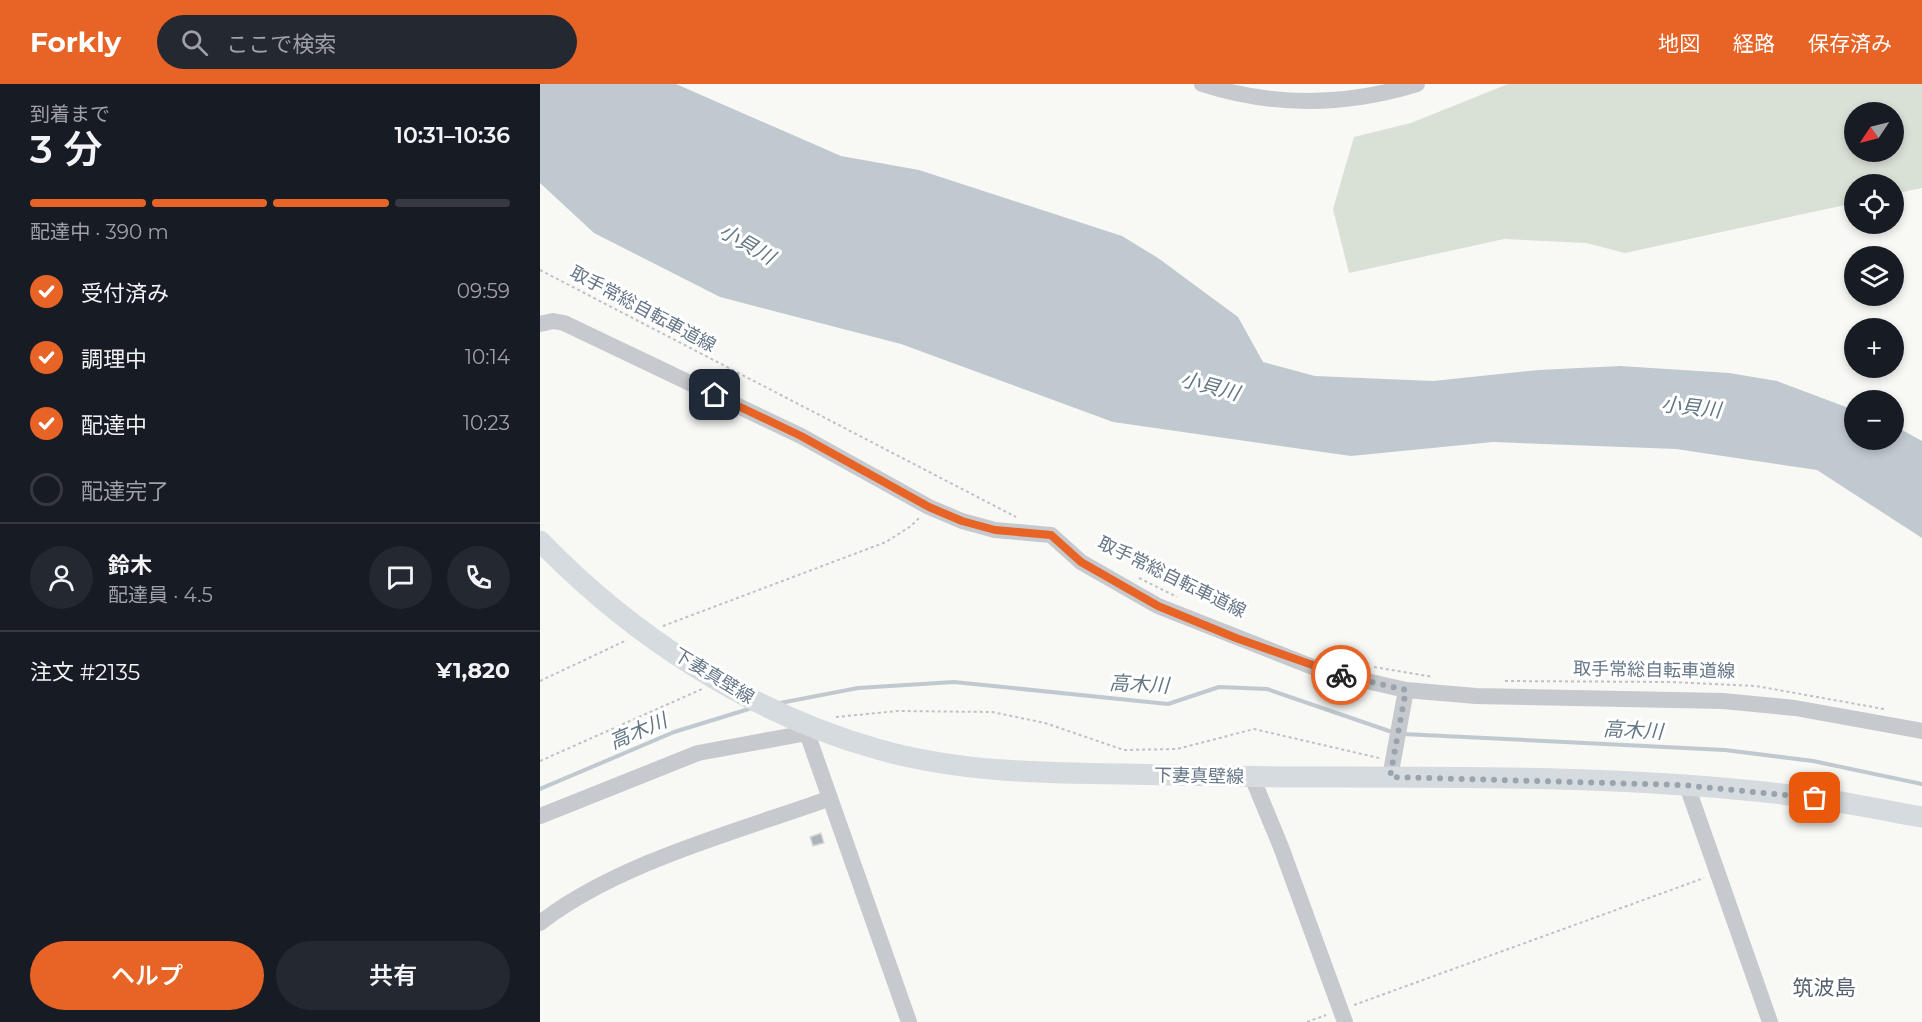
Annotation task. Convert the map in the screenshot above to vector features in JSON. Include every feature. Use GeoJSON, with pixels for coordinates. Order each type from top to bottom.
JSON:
{"type":"FeatureCollection","features":[{"type":"Feature","properties":{"kind":"main road","name":"下妻真壁線"},"geometry":{"type":"LineString","coordinates":[[540,541],[560,561],[645,633],[725,684],[806,727],[881,750],[958,767],[1051,773],[1252,777],[1392,770],[1687,786],[1815,798],[1922,817]]}},
{"type":"Feature","properties":{"kind":"street"},"geometry":{"type":"LineString","coordinates":[[1202,84],[1230,93],[1290,102],[1358,98],[1417,84]]}},
{"type":"Feature","properties":{"kind":"street"},"geometry":{"type":"LineString","coordinates":[[540,324],[553,321],[564,323],[801,436],[929,507],[962,521],[995,530],[1051,535],[1081,562],[1158,606],[1323,671],[1406,690],[1476,696],[1723,701],[1795,708],[1922,731]]}},
{"type":"Feature","properties":{"kind":"street"},"geometry":{"type":"LineString","coordinates":[[1392,770],[1406,690]]}},
{"type":"Feature","properties":{"kind":"street"},"geometry":{"type":"LineString","coordinates":[[540,816],[698,753],[806,727],[828,799],[909,1022]]}},
{"type":"Feature","properties":{"kind":"street"},"geometry":{"type":"LineString","coordinates":[[1252,777],[1281,847],[1343,1016]]}},
{"type":"Feature","properties":{"kind":"street"},"geometry":{"type":"LineString","coordinates":[[1687,786],[1770,1022]]}},
{"type":"Feature","properties":{"kind":"street"},"geometry":{"type":"LineString","coordinates":[[540,923],[588,892],[640,867],[828,799]]}},
{"type":"Feature","properties":{"kind":"path","name":"取手常総自転車道線"},"geometry":{"type":"LineString","coordinates":[[540,270],[1019,519]]}},
{"type":"Feature","properties":{"kind":"path"},"geometry":{"type":"LineString","coordinates":[[540,681],[581,660],[645,633],[886,542],[911,526],[929,507]]}},
{"type":"Feature","properties":{"kind":"path","name":"取手常総自転車道線"},"geometry":{"type":"LineString","coordinates":[[1139,577],[1180,599]]}},
{"type":"Feature","properties":{"kind":"path"},"geometry":{"type":"LineString","coordinates":[[1366,666],[1435,677]]}},
{"type":"Feature","properties":{"kind":"path","name":"取手常総自転車道線"},"geometry":{"type":"LineString","coordinates":[[1498,681],[1671,682],[1756,686],[1892,710]]}},
{"type":"Feature","properties":{"kind":"path"},"geometry":{"type":"LineString","coordinates":[[540,761],[725,684]]}},
{"type":"Feature","properties":{"kind":"path"},"geometry":{"type":"LineString","coordinates":[[834,718],[898,711],[992,712],[1045,723],[1124,750],[1177,749],[1254,729],[1366,753],[1376,756],[1392,770]]}},
{"type":"Feature","properties":{"kind":"path"},"geometry":{"type":"LineString","coordinates":[[1306,1022],[1343,1016],[1716,873]]}},
{"type":"Feature","properties":{"kind":"shaded area"},"geometry":{"type":"Polygon","coordinates":[[[1508,84],[1922,84],[1922,188],[1904,192],[1904,174],[1844,174],[1844,205],[1625,253],[1586,243],[1504,239],[1349,273],[1333,209],[1354,137],[1411,123],[1508,84]]]}},
{"type":"Feature","properties":{"kind":"water","name":"小貝川"},"geometry":{"type":"Polygon","coordinates":[[[540,84],[676,84],[841,156],[919,170],[1122,236],[1158,258],[1238,317],[1263,362],[1315,376],[1433,381],[1539,370],[1620,366],[1729,373],[1777,381],[1844,406],[1844,450],[1904,450],[1904,431],[1922,441],[1922,538],[1817,470],[1676,449],[1493,442],[1351,456],[1113,422],[901,344],[720,297],[594,233],[540,183],[540,84]]]}},
{"type":"Feature","properties":{"kind":"building"},"geometry":{"type":"Polygon","coordinates":[[[821,833],[824,843],[813,846],[810,837],[821,833]]]}},
{"type":"Feature","properties":{"kind":"waterway","name":"高木川"},"geometry":{"type":"LineString","coordinates":[[780,703],[858,688],[954,682],[1168,704],[1219,687],[1267,689],[1392,732]]}},
{"type":"Feature","properties":{"kind":"waterway","name":"高木川"},"geometry":{"type":"LineString","coordinates":[[540,789],[674,732],[752,708]]}},
{"type":"Feature","properties":{"kind":"waterway","name":"高木川"},"geometry":{"type":"LineString","coordinates":[[1403,734],[1725,750],[1813,761],[1922,784]]}},
{"type":"Feature","properties":{"kind":"way so far"},"geometry":{"type":"LineString","coordinates":[[1341,675],[1406,690],[1390,777],[1682,785],[1815,798]]}},
{"type":"Feature","properties":{"kind":"district","name":"筑波島"},"geometry":{"type":"Point","coordinates":[1824,987]}},
{"type":"Feature","properties":{"kind":"route"},"geometry":{"type":"LineString","coordinates":[[715,395],[801,436],[929,507],[962,521],[995,530],[1051,535],[1066,551],[1081,562],[1158,606],[1323,671],[1341,675]]}}]}
